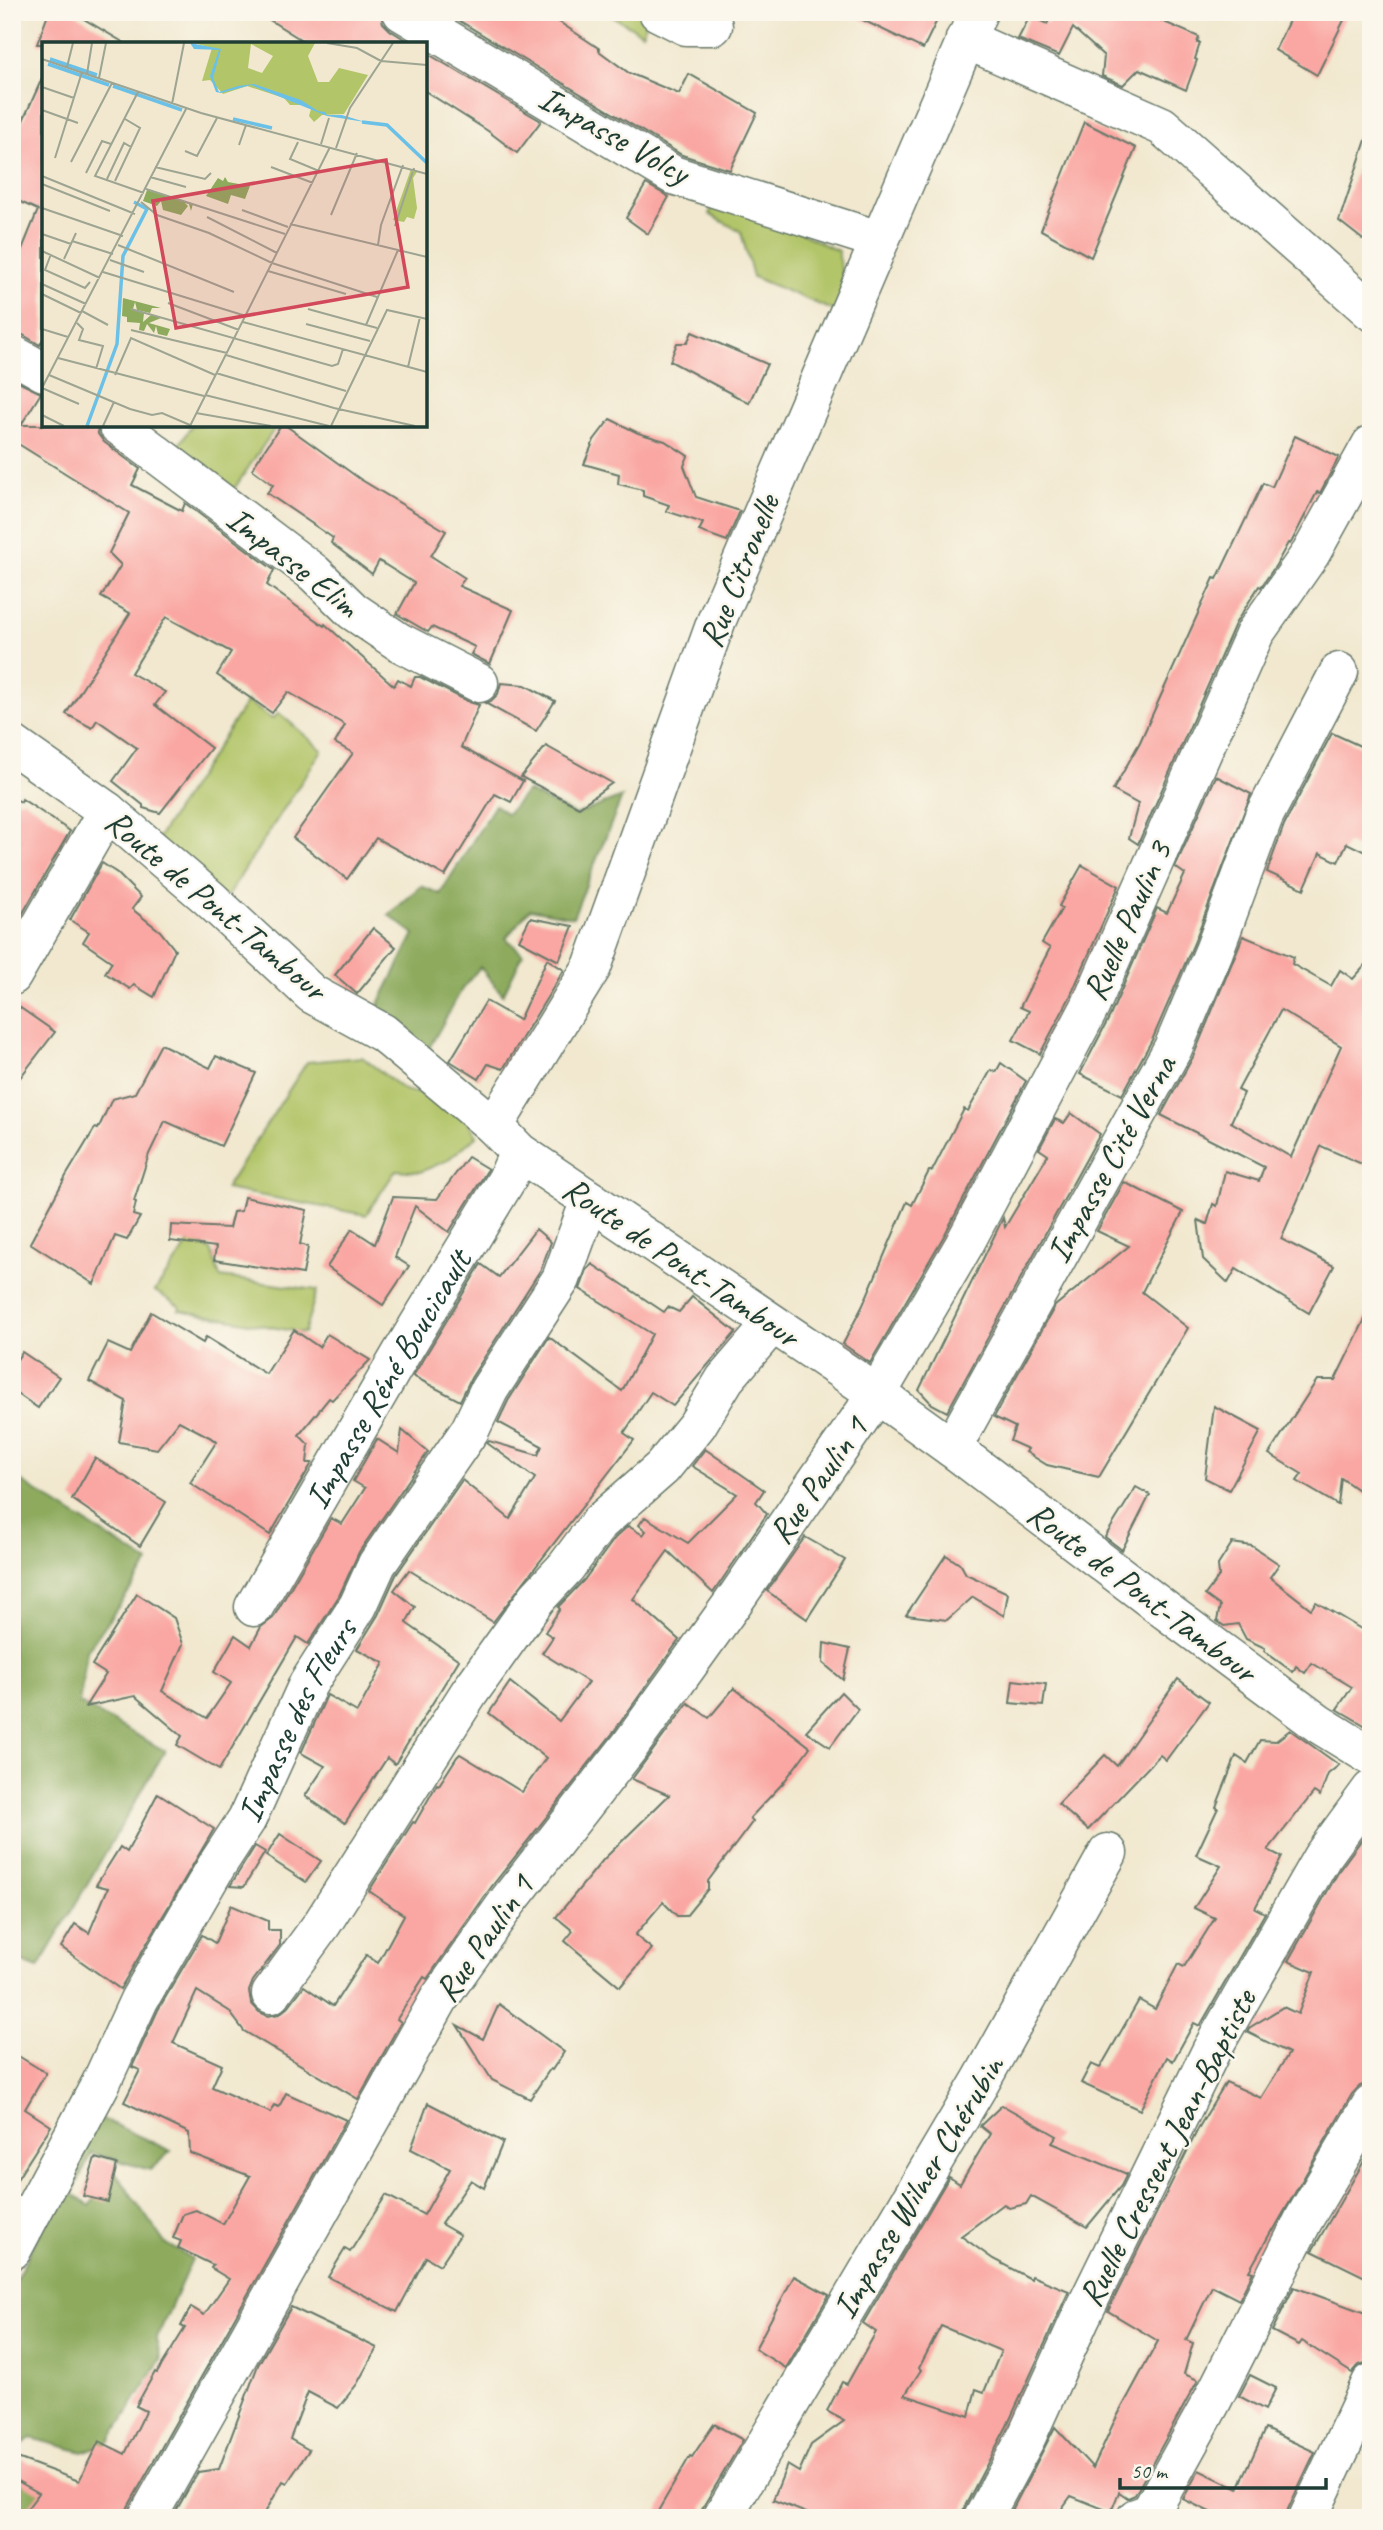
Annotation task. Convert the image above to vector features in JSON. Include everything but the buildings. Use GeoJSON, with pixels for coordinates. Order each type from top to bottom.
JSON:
{"type":"FeatureCollection","features":[{"type":"Feature","properties":{"kind":"street","name":"Impasse Volcy"},"geometry":{"type":"LineString","coordinates":[[402,12],[673,174],[879,240]]}},
{"type":"Feature","properties":{"kind":"street"},"geometry":{"type":"LineString","coordinates":[[658,12],[686,26],[713,26]]}},
{"type":"Feature","properties":{"kind":"street","name":"Rue Citronelle"},"geometry":{"type":"LineString","coordinates":[[507,1139],[592,967],[716,622],[972,25]]}},
{"type":"Feature","properties":{"kind":"street"},"geometry":{"type":"LineString","coordinates":[[972,25],[1162,126],[1371,311]]}},
{"type":"Feature","properties":{"kind":"street"},"geometry":{"type":"LineString","coordinates":[[12,354],[42,371]]}},
{"type":"Feature","properties":{"kind":"street","name":"Impasse Elim"},"geometry":{"type":"LineString","coordinates":[[121,427],[314,573],[353,611],[399,642],[479,684]]}},
{"type":"Feature","properties":{"kind":"street","name":"Ruelle Paulin 3"},"geometry":{"type":"LineString","coordinates":[[877,1394],[964,1245],[1090,1007],[1255,633],[1311,553],[1371,445]]}},
{"type":"Feature","properties":{"kind":"street","name":"Impasse Cité Verna"},"geometry":{"type":"LineString","coordinates":[[952,1448],[1173,1048],[1214,951],[1264,816],[1339,672]]}},
{"type":"Feature","properties":{"kind":"street","name":"Route de Pont-Tambour"},"geometry":{"type":"LineString","coordinates":[[12,744],[107,811],[209,898],[312,994],[383,1033],[507,1139],[590,1200],[877,1394],[1319,1724],[1371,1756]]}},
{"type":"Feature","properties":{"kind":"street"},"geometry":{"type":"LineString","coordinates":[[12,975],[107,811]]}},
{"type":"Feature","properties":{"kind":"street","name":"Impasse Réné Boucicault"},"geometry":{"type":"LineString","coordinates":[[254,1607],[401,1354],[507,1179],[507,1139]]}},
{"type":"Feature","properties":{"kind":"street","name":"Impasse des Fleurs"},"geometry":{"type":"LineString","coordinates":[[12,2250],[100,2085],[139,2000],[217,1865],[247,1819],[308,1684],[358,1606],[377,1564],[470,1430],[489,1390],[561,1279],[590,1200]]}},
{"type":"Feature","properties":{"kind":"street"},"geometry":{"type":"LineString","coordinates":[[271,1994],[322,1924],[469,1693],[537,1598],[566,1567],[599,1523],[662,1468],[697,1425],[725,1379],[772,1324]]}},
{"type":"Feature","properties":{"kind":"street","name":"Rue Paulin 1"},"geometry":{"type":"LineString","coordinates":[[148,2518],[439,1999],[509,1900],[629,1748],[877,1394]]}},
{"type":"Feature","properties":{"kind":"street","name":"Ruelle Cressent Jean-Baptiste"},"geometry":{"type":"LineString","coordinates":[[983,2518],[1027,2436],[1080,2319],[1211,2051],[1322,1857],[1371,1790]]}},
{"type":"Feature","properties":{"kind":"street","name":"Impasse Wilner Chérubin"},"geometry":{"type":"LineString","coordinates":[[722,2518],[981,2081],[1108,1853]]}},
{"type":"Feature","properties":{"kind":"street"},"geometry":{"type":"LineString","coordinates":[[1136,2518],[1150,2513],[1212,2401],[1304,2220],[1371,2105]]}},
{"type":"Feature","properties":{"kind":"street"},"geometry":{"type":"LineString","coordinates":[[1308,2518],[1371,2383]]}},
{"type":"Feature","properties":{"kind":"green space"},"geometry":{"type":"Polygon","coordinates":[[[605,12],[651,12],[642,33],[605,12]]]}},
{"type":"Feature","properties":{"kind":"green space"},"geometry":{"type":"Polygon","coordinates":[[[720,194],[838,251],[849,317],[753,277],[741,232],[709,214],[720,194]]]}},
{"type":"Feature","properties":{"kind":"green space"},"geometry":{"type":"Polygon","coordinates":[[[191,427],[276,427],[228,498],[177,448],[191,427]]]}},
{"type":"Feature","properties":{"kind":"green space"},"geometry":{"type":"Polygon","coordinates":[[[247,701],[272,719],[279,713],[322,750],[223,903],[156,841],[247,701]]]}},
{"type":"Feature","properties":{"kind":"green space"},"geometry":{"type":"Polygon","coordinates":[[[527,791],[575,815],[622,797],[573,917],[530,909],[506,938],[523,954],[503,995],[480,967],[462,989],[427,1052],[371,1020],[414,934],[389,915],[421,886],[440,894],[495,805],[507,814],[527,791]]]}},
{"type":"Feature","properties":{"kind":"green space"},"geometry":{"type":"Polygon","coordinates":[[[362,1057],[404,1090],[457,1103],[477,1136],[446,1161],[420,1172],[396,1170],[366,1215],[225,1189],[307,1062],[362,1057]]]}},
{"type":"Feature","properties":{"kind":"green space"},"geometry":{"type":"Polygon","coordinates":[[[191,1240],[211,1250],[220,1277],[317,1290],[304,1333],[179,1310],[180,1307],[155,1291],[191,1240]]]}},
{"type":"Feature","properties":{"kind":"green space"},"geometry":{"type":"Polygon","coordinates":[[[19,1480],[149,1563],[87,1651],[79,1703],[165,1751],[38,1968],[12,1958],[12,1492],[19,1480]]]}},
{"type":"Feature","properties":{"kind":"green space"},"geometry":{"type":"Polygon","coordinates":[[[98,2117],[171,2151],[150,2170],[91,2153],[72,2194],[90,2206],[114,2170],[164,2242],[192,2259],[156,2340],[161,2359],[109,2442],[83,2452],[31,2438],[12,2450],[12,2287],[98,2117]]]}},
{"type":"Feature","properties":{"kind":"green space"},"geometry":{"type":"Polygon","coordinates":[[[12,2453],[46,2488],[46,2518],[12,2518],[12,2453]]]}}]}
